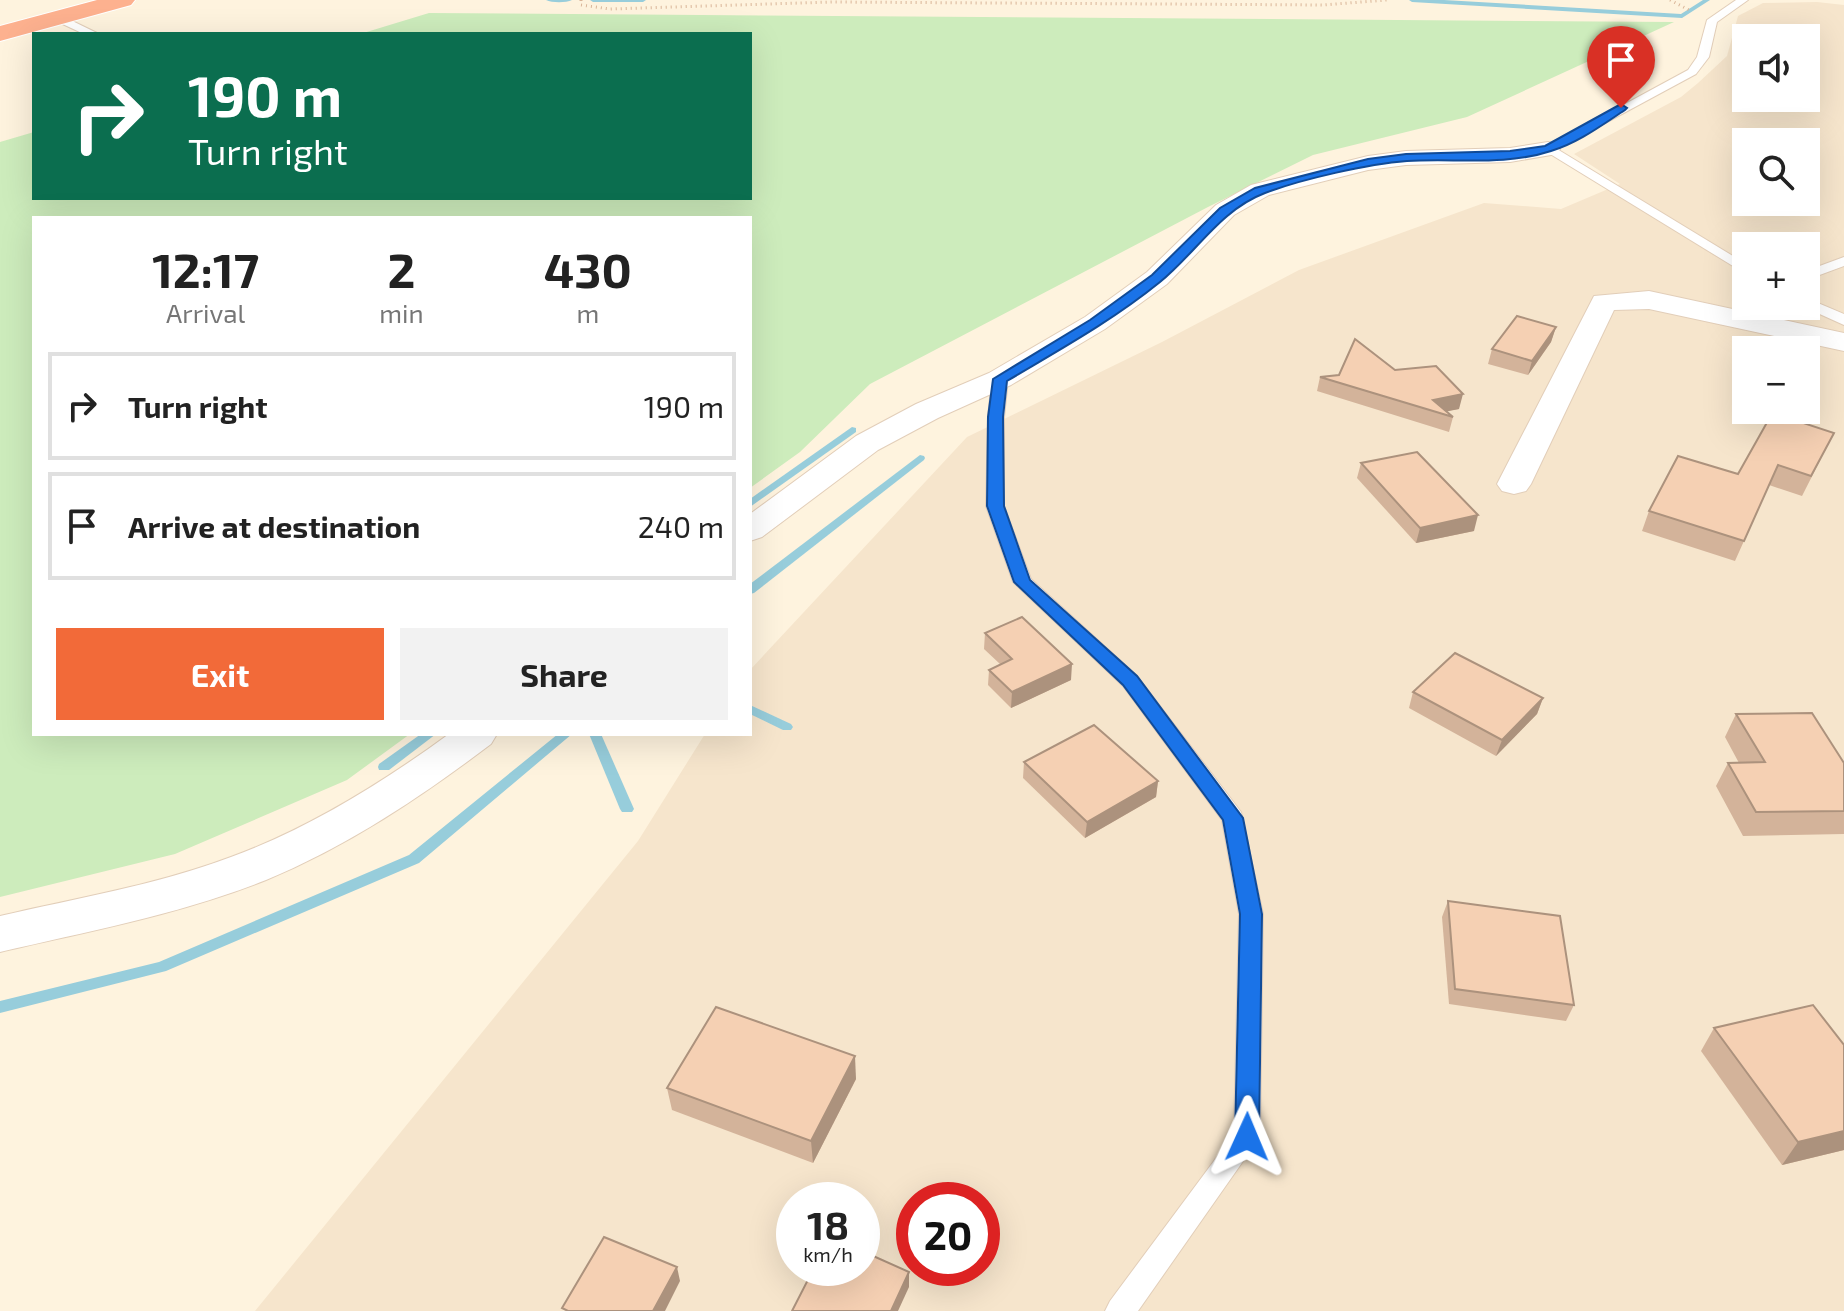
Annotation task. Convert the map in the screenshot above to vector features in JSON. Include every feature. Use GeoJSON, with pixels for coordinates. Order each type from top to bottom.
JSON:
{"type":"FeatureCollection","features":[{"type":"Feature","properties":{"kind":"highway"},"geometry":{"type":"LineString","coordinates":[[0,13],[123,0]]}},
{"type":"Feature","properties":{"kind":"highway"},"geometry":{"type":"LineString","coordinates":[[0,34],[53,9]]}},
{"type":"Feature","properties":{"kind":"street"},"geometry":{"type":"LineString","coordinates":[[752,529],[867,443],[927,411],[1000,379],[1095,323],[1157,278],[1225,210],[1260,190],[1368,163],[1406,158],[1510,155],[1548,149]]}},
{"type":"Feature","properties":{"kind":"street"},"geometry":{"type":"LineString","coordinates":[[1514,484],[1604,302],[1649,300],[1844,342]]}},
{"type":"Feature","properties":{"kind":"street"},"geometry":{"type":"LineString","coordinates":[[0,934],[208,883],[280,856],[342,825],[474,736]]}},
{"type":"Feature","properties":{"kind":"lane"},"geometry":{"type":"LineString","coordinates":[[1548,149],[1692,72],[1703,57],[1712,20],[1743,0]]}},
{"type":"Feature","properties":{"kind":"lane"},"geometry":{"type":"LineString","coordinates":[[53,9],[89,32]]}},
{"type":"Feature","properties":{"kind":"lane"},"geometry":{"type":"LineString","coordinates":[[1548,149],[1732,261]]}},
{"type":"Feature","properties":{"kind":"lane"},"geometry":{"type":"LineString","coordinates":[[1820,270],[1844,261]]}},
{"type":"Feature","properties":{"kind":"lane"},"geometry":{"type":"LineString","coordinates":[[1820,309],[1844,320]]}},
{"type":"Feature","properties":{"kind":"lane"},"geometry":{"type":"LineString","coordinates":[[1000,379],[996,417],[995,506],[1022,582],[1130,681],[1233,818],[1251,914],[1247,1137],[1120,1311]]}},
{"type":"Feature","properties":{"kind":"path"},"geometry":{"type":"LineString","coordinates":[[581,0],[581,5],[586,7],[610,9],[832,2],[1292,5],[1387,0]]}},
{"type":"Feature","properties":{"kind":"path"},"geometry":{"type":"LineString","coordinates":[[1670,0],[1684,9]]}},
{"type":"Feature","properties":{"kind":"shaded area"},"geometry":{"type":"Polygon","coordinates":[[[1763,3],[1844,5],[1844,1311],[255,1311],[638,841],[704,736],[752,736],[752,668],[967,437],[1162,342],[1299,270],[1484,203],[1561,209],[1620,184],[1574,154],[1681,97],[1727,56],[1732,38],[1732,112],[1820,112],[1820,24],[1736,24],[1738,16],[1763,3]]]}},
{"type":"Feature","properties":{"kind":"green space"},"geometry":{"type":"Polygon","coordinates":[[[429,13],[1674,22],[1467,117],[1313,155],[1208,207],[870,384],[800,452],[752,487],[752,216],[32,216],[32,736],[407,736],[347,780],[175,854],[0,897],[0,142],[32,133],[32,200],[752,200],[752,32],[367,32],[429,13]]]}},
{"type":"Feature","properties":{"kind":"building"},"geometry":{"type":"Polygon","coordinates":[[[1517,316],[1556,327],[1532,361],[1492,349],[1517,316]]]}},
{"type":"Feature","properties":{"kind":"building"},"geometry":{"type":"Polygon","coordinates":[[[1355,339],[1395,370],[1436,366],[1463,394],[1433,400],[1453,417],[1320,377],[1339,375],[1355,339]]]}},
{"type":"Feature","properties":{"kind":"building"},"geometry":{"type":"Polygon","coordinates":[[[1766,424],[1806,424],[1834,433],[1811,476],[1778,465],[1744,541],[1649,511],[1678,456],[1738,474],[1766,424]]]}},
{"type":"Feature","properties":{"kind":"building"},"geometry":{"type":"Polygon","coordinates":[[[1417,452],[1478,515],[1420,528],[1361,463],[1417,452]]]}},
{"type":"Feature","properties":{"kind":"building"},"geometry":{"type":"Polygon","coordinates":[[[1022,617],[1072,664],[1012,692],[989,670],[1012,659],[985,633],[1022,617]]]}},
{"type":"Feature","properties":{"kind":"building"},"geometry":{"type":"Polygon","coordinates":[[[1455,653],[1543,698],[1502,740],[1413,692],[1455,653]]]}},
{"type":"Feature","properties":{"kind":"building"},"geometry":{"type":"Polygon","coordinates":[[[1812,713],[1844,763],[1844,811],[1756,812],[1728,763],[1765,762],[1736,714],[1812,713]]]}},
{"type":"Feature","properties":{"kind":"building"},"geometry":{"type":"Polygon","coordinates":[[[1094,725],[1158,781],[1087,822],[1024,762],[1094,725]]]}},
{"type":"Feature","properties":{"kind":"building"},"geometry":{"type":"Polygon","coordinates":[[[1448,901],[1560,916],[1574,1005],[1455,989],[1448,901]]]}},
{"type":"Feature","properties":{"kind":"building"},"geometry":{"type":"Polygon","coordinates":[[[1813,1005],[1844,1045],[1844,1131],[1798,1142],[1714,1028],[1813,1005]]]}},
{"type":"Feature","properties":{"kind":"building"},"geometry":{"type":"Polygon","coordinates":[[[716,1007],[855,1056],[811,1141],[667,1088],[716,1007]]]}},
{"type":"Feature","properties":{"kind":"building"},"geometry":{"type":"Polygon","coordinates":[[[604,1237],[677,1267],[653,1311],[568,1311],[562,1308],[604,1237]]]}},
{"type":"Feature","properties":{"kind":"building"},"geometry":{"type":"Polygon","coordinates":[[[880,1259],[896,1266],[896,1286],[903,1286],[891,1311],[792,1311],[805,1286],[880,1286],[880,1259]]]}},
{"type":"Feature","properties":{"kind":"waterway"},"geometry":{"type":"LineString","coordinates":[[549,0],[569,0]]}},
{"type":"Feature","properties":{"kind":"waterway"},"geometry":{"type":"LineString","coordinates":[[593,0],[643,0]]}},
{"type":"Feature","properties":{"kind":"waterway"},"geometry":{"type":"LineString","coordinates":[[1412,0],[1682,16],[1707,0]]}},
{"type":"Feature","properties":{"kind":"waterway"},"geometry":{"type":"LineString","coordinates":[[752,503],[852,430]]}},
{"type":"Feature","properties":{"kind":"waterway"},"geometry":{"type":"LineString","coordinates":[[752,588],[920,458]]}},
{"type":"Feature","properties":{"kind":"waterway"},"geometry":{"type":"LineString","coordinates":[[752,710],[787,727]]}},
{"type":"Feature","properties":{"kind":"waterway"},"geometry":{"type":"LineString","coordinates":[[384,767],[427,736]]}},
{"type":"Feature","properties":{"kind":"waterway"},"geometry":{"type":"LineString","coordinates":[[0,1007],[161,967],[414,859],[564,736]]}},
{"type":"Feature","properties":{"kind":"waterway"},"geometry":{"type":"LineString","coordinates":[[596,736],[627,809]]}},
{"type":"Feature","properties":{"kind":"route"},"geometry":{"type":"LineString","coordinates":[[1247,1137],[1251,914],[1233,818],[1130,681],[1022,582],[995,506],[996,417],[1000,379],[1095,323],[1157,278],[1225,210],[1260,190],[1368,163],[1406,158],[1510,155],[1548,149],[1621,108]]}}]}
